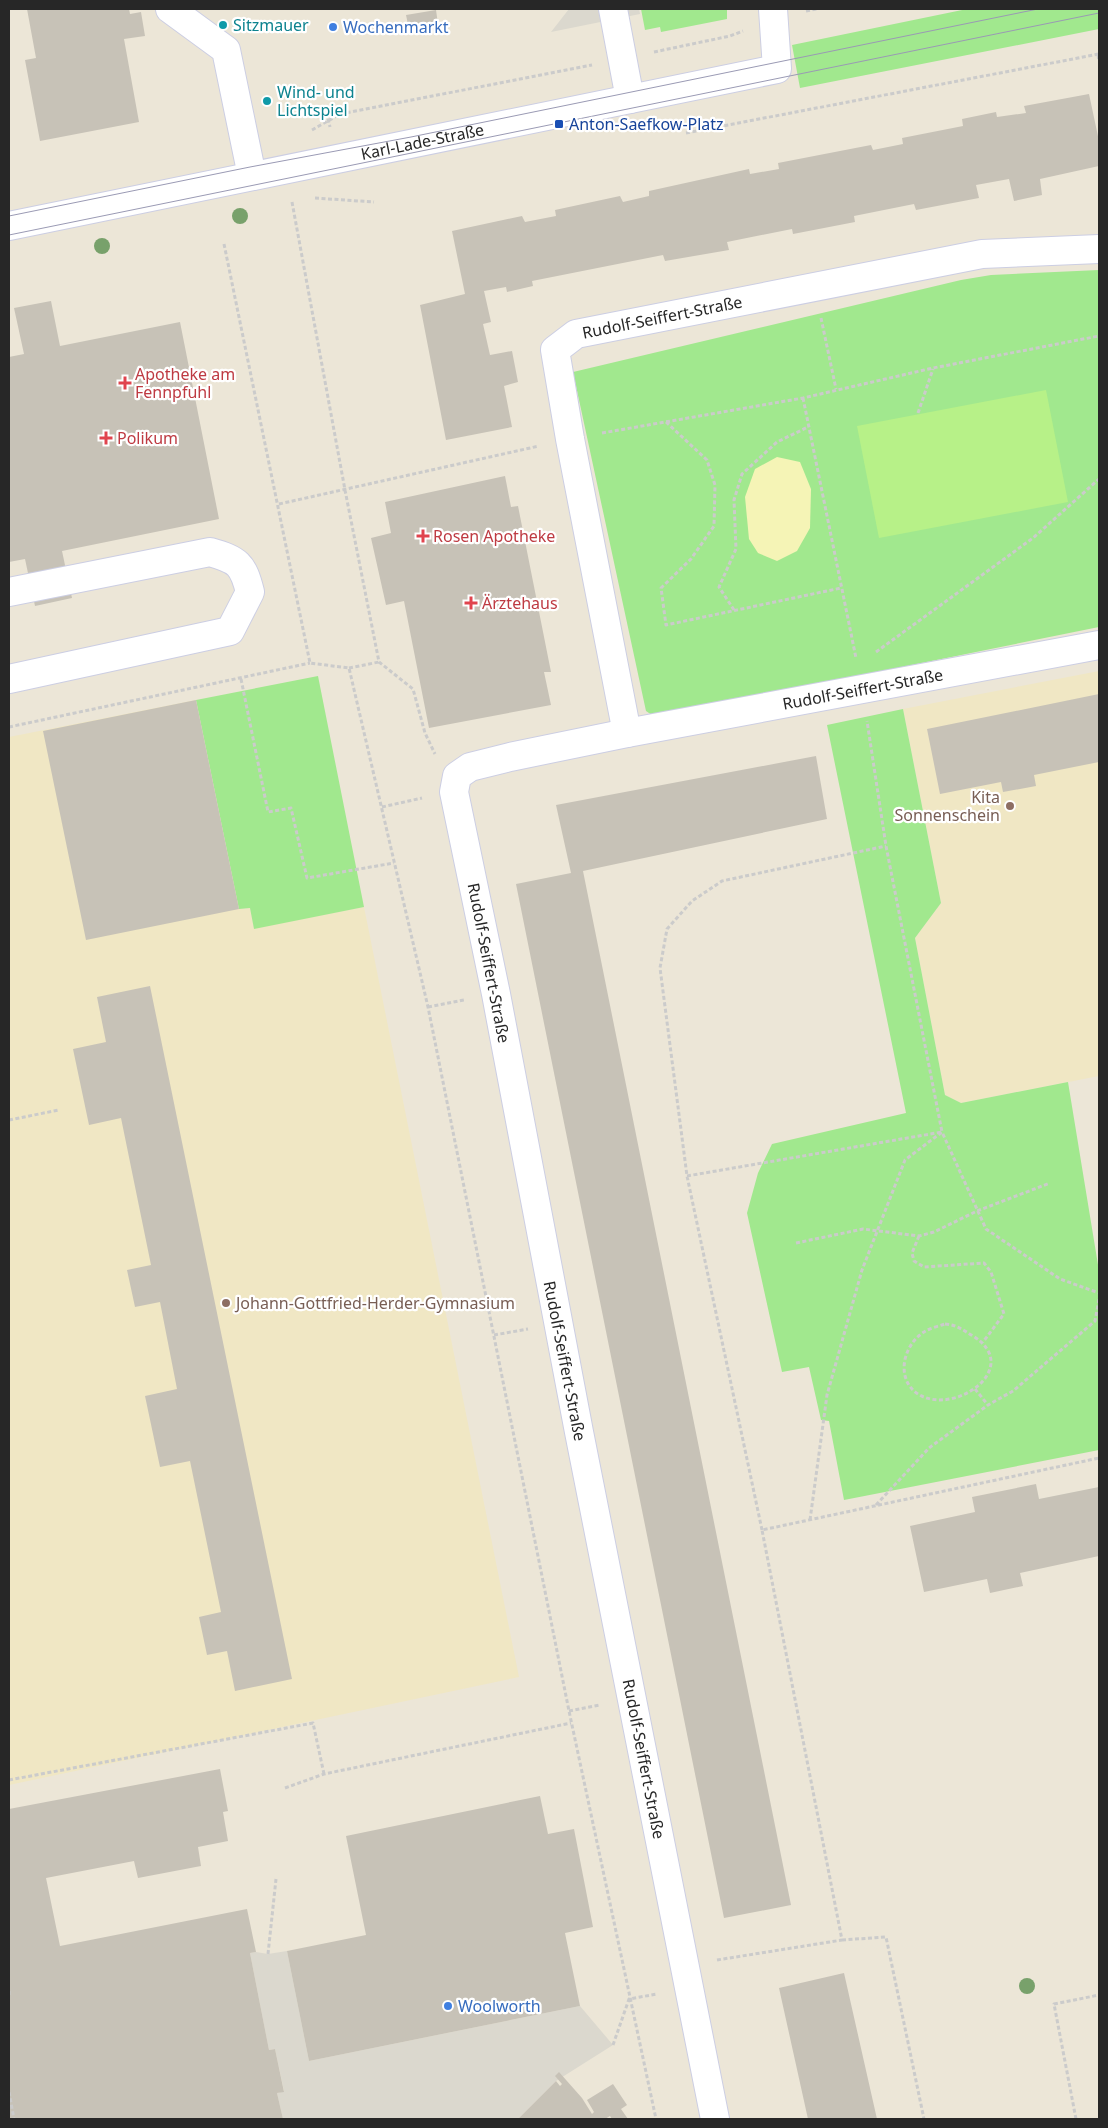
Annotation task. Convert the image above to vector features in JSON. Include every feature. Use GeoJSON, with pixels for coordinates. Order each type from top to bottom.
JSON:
{"type":"FeatureCollection","features":[{"type":"Feature","properties":{"kind":"street"},"geometry":{"type":"LineString","coordinates":[[170,9],[226,50],[252,176]]}},
{"type":"Feature","properties":{"kind":"street"},"geometry":{"type":"LineString","coordinates":[[613,9],[630,99]]}},
{"type":"Feature","properties":{"kind":"street","name":"Karl-Lade-Straße"},"geometry":{"type":"LineString","coordinates":[[9,226],[777,69],[773,14]]}},
{"type":"Feature","properties":{"kind":"street","name":"Rudolf-Seiffert-Straße"},"geometry":{"type":"LineString","coordinates":[[627,733],[570,438],[555,350],[576,334],[982,254],[1099,249]]}},
{"type":"Feature","properties":{"kind":"street"},"geometry":{"type":"LineString","coordinates":[[9,592],[210,552],[236,562],[246,576],[250,592],[230,632],[9,679]]}},
{"type":"Feature","properties":{"kind":"street","name":"Rudolf-Seiffert-Straße"},"geometry":{"type":"LineString","coordinates":[[715,2119],[577,1423],[455,784],[470,767],[627,733],[860,677],[1099,645]]}},
{"type":"Feature","properties":{"kind":"path"},"geometry":{"type":"LineString","coordinates":[[303,134],[340,114],[730,36],[773,14]]}},
{"type":"Feature","properties":{"kind":"path"},"geometry":{"type":"LineString","coordinates":[[686,133],[1099,54],[1099,61]]}},
{"type":"Feature","properties":{"kind":"path"},"geometry":{"type":"LineString","coordinates":[[326,106],[330,127]]}},
{"type":"Feature","properties":{"kind":"path"},"geometry":{"type":"LineString","coordinates":[[286,169],[345,490],[379,662],[414,689],[425,733],[438,761],[455,784],[382,808]]}},
{"type":"Feature","properties":{"kind":"path"},"geometry":{"type":"LineString","coordinates":[[224,244],[310,663]]}},
{"type":"Feature","properties":{"kind":"path"},"geometry":{"type":"LineString","coordinates":[[815,286],[836,389]]}},
{"type":"Feature","properties":{"kind":"path"},"geometry":{"type":"LineString","coordinates":[[278,504],[570,438],[803,398],[933,368],[1099,336]]}},
{"type":"Feature","properties":{"kind":"path"},"geometry":{"type":"LineString","coordinates":[[918,413],[933,368]]}},
{"type":"Feature","properties":{"kind":"path"},"geometry":{"type":"LineString","coordinates":[[803,398],[860,677],[886,846],[942,1132],[986,1229],[1060,1279],[1099,1293]]}},
{"type":"Feature","properties":{"kind":"path"},"geometry":{"type":"LineString","coordinates":[[665,422],[707,460],[715,485],[714,526],[691,559],[662,588],[666,625],[841,588]]}},
{"type":"Feature","properties":{"kind":"path"},"geometry":{"type":"LineString","coordinates":[[734,610],[719,587],[736,549],[734,500],[742,474],[776,442],[808,428]]}},
{"type":"Feature","properties":{"kind":"path"},"geometry":{"type":"LineString","coordinates":[[860,677],[1033,538],[1099,479]]}},
{"type":"Feature","properties":{"kind":"path"},"geometry":{"type":"LineString","coordinates":[[9,727],[310,663],[349,668],[379,662]]}},
{"type":"Feature","properties":{"kind":"path"},"geometry":{"type":"LineString","coordinates":[[349,668],[430,1016],[571,1724],[656,2119]]}},
{"type":"Feature","properties":{"kind":"path"},"geometry":{"type":"LineString","coordinates":[[241,678],[268,812],[291,808],[307,878],[394,863]]}},
{"type":"Feature","properties":{"kind":"path"},"geometry":{"type":"LineString","coordinates":[[842,1940],[762,1530],[687,1176],[660,968],[667,929],[692,901],[722,881],[886,846]]}},
{"type":"Feature","properties":{"kind":"path"},"geometry":{"type":"LineString","coordinates":[[9,1120],[59,1110]]}},
{"type":"Feature","properties":{"kind":"path"},"geometry":{"type":"LineString","coordinates":[[687,1176],[942,1132]]}},
{"type":"Feature","properties":{"kind":"path"},"geometry":{"type":"LineString","coordinates":[[810,1520],[826,1395],[862,1270],[905,1160],[942,1132]]}},
{"type":"Feature","properties":{"kind":"path"},"geometry":{"type":"LineString","coordinates":[[796,1243],[863,1229],[919,1236],[934,1232],[977,1211],[1050,1183]]}},
{"type":"Feature","properties":{"kind":"path"},"geometry":{"type":"LineString","coordinates":[[919,1236],[912,1253],[914,1262],[924,1267],[984,1263],[991,1272],[1004,1314],[983,1342]]}},
{"type":"Feature","properties":{"kind":"path"},"geometry":{"type":"LineString","coordinates":[[875,1506],[929,1448],[988,1405],[1013,1392],[1094,1321],[1099,1299]]}},
{"type":"Feature","properties":{"kind":"path"},"geometry":{"type":"LineString","coordinates":[[945,1324],[956,1325],[983,1342],[990,1357],[990,1372],[984,1382],[960,1396],[938,1401],[925,1399],[914,1392],[905,1380],[903,1369],[909,1349],[923,1332],[945,1324]]}},
{"type":"Feature","properties":{"kind":"path"},"geometry":{"type":"LineString","coordinates":[[974,1389],[988,1405]]}},
{"type":"Feature","properties":{"kind":"path"},"geometry":{"type":"LineString","coordinates":[[762,1530],[1099,1458]]}},
{"type":"Feature","properties":{"kind":"path"},"geometry":{"type":"LineString","coordinates":[[9,1780],[313,1723],[324,1774]]}},
{"type":"Feature","properties":{"kind":"path"},"geometry":{"type":"LineString","coordinates":[[285,1788],[324,1774],[571,1724]]}},
{"type":"Feature","properties":{"kind":"path"},"geometry":{"type":"LineString","coordinates":[[268,1954],[276,1879]]}},
{"type":"Feature","properties":{"kind":"path"},"geometry":{"type":"LineString","coordinates":[[613,2045],[629,1999],[687,1976],[842,1940],[886,1937],[924,2119]]}},
{"type":"Feature","properties":{"kind":"path"},"geometry":{"type":"LineString","coordinates":[[1076,2119],[1054,2004],[1099,1995]]}},
{"type":"Feature","properties":{"kind":"path"},"geometry":{"type":"LineString","coordinates":[[9,2092],[14,2119]]}},
{"type":"Feature","properties":{"kind":"shaded area"},"geometry":{"type":"Polygon","coordinates":[[[569,9],[639,9],[640,14],[551,32],[569,9]]]}},
{"type":"Feature","properties":{"kind":"shaded area","name":"Kita Sonnenschein"},"geometry":{"type":"Polygon","coordinates":[[[1099,671],[1099,1076],[961,1103],[945,1095],[915,938],[941,903],[903,709],[1099,671]]]}},
{"type":"Feature","properties":{"kind":"shaded area","name":"Johann-Gottfried-Herder-Gymnasium"},"geometry":{"type":"Polygon","coordinates":[[[196,700],[239,909],[250,908],[254,928],[364,907],[519,1677],[9,1785],[9,737],[196,700]]]}},
{"type":"Feature","properties":{"kind":"shaded area"},"geometry":{"type":"Polygon","coordinates":[[[287,1951],[309,2061],[580,2006],[613,2045],[556,2081],[518,2119],[283,2119],[277,2093],[284,2091],[275,2049],[269,2050],[250,1953],[268,1954],[287,1951]]]}},
{"type":"Feature","properties":{"kind":"green space"},"geometry":{"type":"Polygon","coordinates":[[[641,9],[727,9],[727,19],[661,32],[660,27],[645,30],[641,9]]]}},
{"type":"Feature","properties":{"kind":"green space"},"geometry":{"type":"Polygon","coordinates":[[[967,9],[1099,9],[1099,29],[800,88],[792,45],[967,9]]]}},
{"type":"Feature","properties":{"kind":"green space"},"geometry":{"type":"Polygon","coordinates":[[[1099,270],[1099,627],[655,717],[646,711],[573,372],[961,280],[991,275],[1099,270]]]}},
{"type":"Feature","properties":{"kind":"green space"},"geometry":{"type":"Polygon","coordinates":[[[1046,390],[1068,502],[879,538],[857,426],[1046,390]]]}},
{"type":"Feature","properties":{"kind":"green space"},"geometry":{"type":"Polygon","coordinates":[[[318,676],[364,907],[254,929],[250,908],[239,909],[196,700],[318,676]]]}},
{"type":"Feature","properties":{"kind":"green space"},"geometry":{"type":"Polygon","coordinates":[[[903,709],[941,903],[915,938],[945,1095],[961,1103],[1068,1082],[1099,1271],[1099,1450],[844,1500],[829,1421],[821,1420],[809,1367],[782,1372],[747,1213],[758,1173],[772,1144],[906,1113],[827,725],[903,709]]]}},
{"type":"Feature","properties":{"kind":"sand"},"geometry":{"type":"Polygon","coordinates":[[[777,457],[800,462],[811,489],[810,528],[797,551],[777,561],[758,553],[749,539],[745,497],[755,469],[777,457]]]}},
{"type":"Feature","properties":{"kind":"building"},"geometry":{"type":"Polygon","coordinates":[[[27,9],[129,9],[130,14],[141,12],[145,36],[124,39],[139,122],[40,141],[25,60],[36,58],[27,9]]]}},
{"type":"Feature","properties":{"kind":"building"},"geometry":{"type":"Polygon","coordinates":[[[436,10],[438,24],[409,29],[406,15],[436,10]]]}},
{"type":"Feature","properties":{"kind":"building"},"geometry":{"type":"Polygon","coordinates":[[[1089,94],[1099,141],[1099,166],[1040,179],[1042,195],[1014,201],[1009,179],[976,185],[979,198],[916,210],[914,204],[854,216],[855,222],[793,234],[792,229],[727,242],[729,250],[665,261],[663,255],[532,281],[533,286],[507,292],[506,287],[484,291],[491,322],[483,324],[490,355],[512,351],[518,382],[504,386],[512,427],[446,440],[420,305],[465,294],[452,231],[522,216],[525,222],[556,216],[555,210],[620,196],[623,202],[649,196],[649,191],[749,169],[750,174],[779,169],[778,163],[871,145],[873,150],[903,144],[902,138],[963,126],[962,119],[996,112],[997,117],[1026,113],[1024,106],[1089,94]]]}},
{"type":"Feature","properties":{"kind":"building","name":"Polikum"},"geometry":{"type":"Polygon","coordinates":[[[51,301],[60,346],[180,322],[219,519],[62,551],[72,598],[35,606],[25,559],[9,562],[9,357],[24,354],[14,308],[51,301]]]}},
{"type":"Feature","properties":{"kind":"building","name":"Ärztehaus"},"geometry":{"type":"Polygon","coordinates":[[[505,476],[511,507],[518,506],[551,672],[544,672],[551,705],[429,728],[404,601],[386,605],[371,538],[391,533],[385,502],[505,476]]]}},
{"type":"Feature","properties":{"kind":"building"},"geometry":{"type":"Polygon","coordinates":[[[1099,694],[1099,762],[1034,775],[1036,786],[1003,792],[1001,782],[940,794],[927,729],[1099,694]]]}},
{"type":"Feature","properties":{"kind":"building"},"geometry":{"type":"Polygon","coordinates":[[[196,700],[239,909],[86,940],[43,731],[196,700]]]}},
{"type":"Feature","properties":{"kind":"building"},"geometry":{"type":"Polygon","coordinates":[[[816,756],[827,819],[583,871],[791,1905],[724,1918],[516,884],[571,873],[556,805],[816,756]]]}},
{"type":"Feature","properties":{"kind":"building"},"geometry":{"type":"Polygon","coordinates":[[[150,986],[292,1679],[235,1691],[227,1651],[207,1655],[199,1617],[221,1612],[190,1461],[160,1467],[145,1396],[177,1389],[160,1302],[135,1307],[127,1270],[151,1265],[121,1118],[89,1125],[73,1049],[106,1042],[97,997],[150,986]]]}},
{"type":"Feature","properties":{"kind":"building"},"geometry":{"type":"Polygon","coordinates":[[[1036,1484],[1039,1499],[1099,1487],[1099,1556],[1020,1573],[1023,1586],[990,1593],[987,1579],[924,1592],[910,1526],[975,1512],[972,1497],[1036,1484]]]}},
{"type":"Feature","properties":{"kind":"building"},"geometry":{"type":"Polygon","coordinates":[[[220,1769],[228,1811],[223,1812],[228,1841],[198,1847],[201,1866],[138,1878],[134,1861],[46,1878],[60,1946],[247,1909],[256,1952],[250,1953],[269,2050],[275,2049],[284,2092],[277,2093],[283,2119],[9,2119],[9,1809],[220,1769]]]}},
{"type":"Feature","properties":{"kind":"building"},"geometry":{"type":"Polygon","coordinates":[[[540,1796],[548,1834],[574,1829],[593,1927],[565,1933],[580,2006],[309,2061],[287,1951],[366,1935],[346,1836],[540,1796]]]}},
{"type":"Feature","properties":{"kind":"building"},"geometry":{"type":"Polygon","coordinates":[[[844,1973],[877,2119],[808,2119],[779,1988],[844,1973]]]}},
{"type":"Feature","properties":{"kind":"building"},"geometry":{"type":"Polygon","coordinates":[[[559,2072],[582,2098],[592,2114],[594,2112],[587,2100],[613,2084],[627,2105],[621,2109],[628,2119],[612,2119],[610,2116],[605,2119],[518,2119],[556,2081],[560,2086],[562,2084],[555,2076],[559,2072]]]}},
{"type":"Feature","properties":{"kind":"tram line"},"geometry":{"type":"LineString","coordinates":[[9,216],[250,167],[411,137],[1038,9]]}},
{"type":"Feature","properties":{"kind":"tram line"},"geometry":{"type":"LineString","coordinates":[[9,235],[1099,13]]}},
{"type":"Feature","properties":{"kind":"place","name":"Sitzmauer"},"geometry":{"type":"Point","coordinates":[223,25]}},
{"type":"Feature","properties":{"kind":"place","name":"Wochenmarkt"},"geometry":{"type":"Point","coordinates":[333,27]}},
{"type":"Feature","properties":{"kind":"place","name":"Wind- und Lichtspiel"},"geometry":{"type":"Point","coordinates":[267,101]}},
{"type":"Feature","properties":{"kind":"place","name":"Anton-Saefkow-Platz"},"geometry":{"type":"Point","coordinates":[559,124]}},
{"type":"Feature","properties":{"kind":"place","name":"Apotheke am Fennpfuhl"},"geometry":{"type":"Point","coordinates":[125,383]}},
{"type":"Feature","properties":{"kind":"place","name":"Polikum"},"geometry":{"type":"Point","coordinates":[106,438]}},
{"type":"Feature","properties":{"kind":"place","name":"Rosen Apotheke"},"geometry":{"type":"Point","coordinates":[423,536]}},
{"type":"Feature","properties":{"kind":"place","name":"Ärztehaus"},"geometry":{"type":"Point","coordinates":[471,603]}},
{"type":"Feature","properties":{"kind":"place","name":"Kita Sonnenschein"},"geometry":{"type":"Point","coordinates":[1010,806]}},
{"type":"Feature","properties":{"kind":"place","name":"Johann-Gottfried-Herder-Gymnasium"},"geometry":{"type":"Point","coordinates":[226,1303]}},
{"type":"Feature","properties":{"kind":"place","name":"Woolworth"},"geometry":{"type":"Point","coordinates":[448,2006]}}]}
